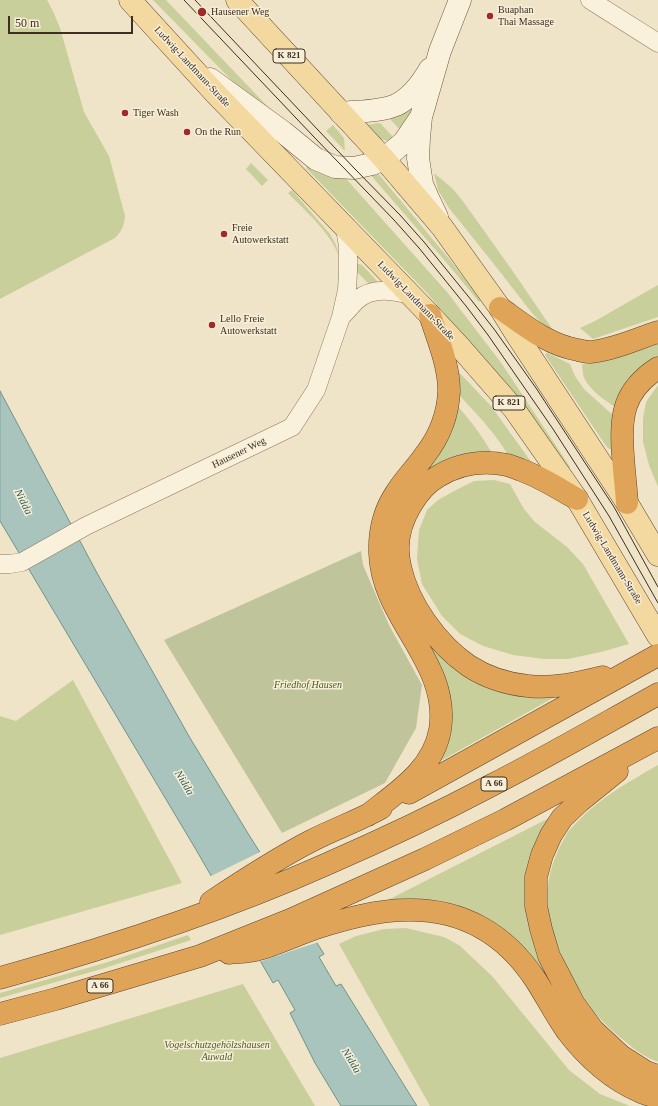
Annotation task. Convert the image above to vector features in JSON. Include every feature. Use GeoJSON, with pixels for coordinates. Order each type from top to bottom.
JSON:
{"type":"FeatureCollection","features":[{"type":"Feature","properties":{"kind":"highway"},"geometry":{"type":"LineString","coordinates":[[500,308],[536,333],[568,349],[589,352],[612,348],[658,332]]}},
{"type":"Feature","properties":{"kind":"highway"},"geometry":{"type":"LineString","coordinates":[[368,815],[414,778],[423,768],[430,758],[440,732],[441,704],[439,692],[429,667],[394,606],[382,570],[380,554],[380,537],[388,507],[396,493],[434,442],[441,428],[445,415],[449,391],[448,372],[430,315]]}},
{"type":"Feature","properties":{"kind":"highway"},"geometry":{"type":"LineString","coordinates":[[627,503],[622,434],[623,417],[628,400],[640,383],[651,372],[658,368]]}},
{"type":"Feature","properties":{"kind":"highway"},"geometry":{"type":"LineString","coordinates":[[577,499],[534,475],[507,465],[485,462],[469,464],[457,467],[444,473],[422,488],[407,511],[402,524],[399,536],[398,552],[404,580],[411,596],[430,628],[440,640],[455,655],[470,666],[488,676],[508,683],[550,687],[573,684],[626,672]]}},
{"type":"Feature","properties":{"kind":"highway"},"geometry":{"type":"LineString","coordinates":[[180,923],[258,871],[312,840],[368,815],[658,655]]}},
{"type":"Feature","properties":{"kind":"highway","name":"A 66"},"geometry":{"type":"LineString","coordinates":[[0,978],[111,946],[180,923],[264,891],[326,865],[407,828],[491,786],[658,694]]}},
{"type":"Feature","properties":{"kind":"highway"},"geometry":{"type":"LineString","coordinates":[[656,739],[580,801],[562,818],[550,835],[542,854],[536,877],[536,906],[549,956],[574,1004],[593,1030],[621,1056],[646,1072],[658,1076]]}},
{"type":"Feature","properties":{"kind":"highway","name":"A 66"},"geometry":{"type":"LineString","coordinates":[[0,1014],[63,997],[200,956],[290,920],[425,859],[505,820],[656,739]]}},
{"type":"Feature","properties":{"kind":"highway"},"geometry":{"type":"LineString","coordinates":[[200,956],[260,949],[316,928],[384,911],[430,910],[451,915],[473,923],[492,934],[509,947],[534,979],[566,1030],[592,1059],[607,1072],[624,1083],[642,1092],[658,1097]]}},
{"type":"Feature","properties":{"kind":"main road","name":"Ludwig-Landmann-Straße"},"geometry":{"type":"LineString","coordinates":[[130,0],[188,64],[345,228],[412,295],[514,409],[577,499],[655,631]]}},
{"type":"Feature","properties":{"kind":"main road","name":"K 821"},"geometry":{"type":"LineString","coordinates":[[237,0],[384,159],[442,227],[500,308],[627,503],[658,555]]}},
{"type":"Feature","properties":{"kind":"main road"},"geometry":{"type":"LineString","coordinates":[[442,227],[422,184],[418,158],[419,138],[421,117],[440,51],[460,0]]}},
{"type":"Feature","properties":{"kind":"main road"},"geometry":{"type":"LineString","coordinates":[[341,112],[377,110],[397,105],[410,95],[424,79],[440,51]]}},
{"type":"Feature","properties":{"kind":"main road"},"geometry":{"type":"LineString","coordinates":[[188,64],[283,132],[316,159],[335,167],[354,168],[372,164],[384,159],[404,142],[421,117]]}},
{"type":"Feature","properties":{"kind":"street"},"geometry":{"type":"LineString","coordinates":[[590,0],[658,43]]}},
{"type":"Feature","properties":{"kind":"street","name":"Hausener Weg"},"geometry":{"type":"LineString","coordinates":[[0,564],[22,562],[77,531],[292,427],[316,390],[341,317],[347,290],[348,272],[348,246],[345,228]]}},
{"type":"Feature","properties":{"kind":"street","name":"Hausener Weg"},"geometry":{"type":"LineString","coordinates":[[341,317],[358,299],[368,293],[383,290],[412,295]]}},
{"type":"Feature","properties":{"kind":"green space"},"geometry":{"type":"Polygon","coordinates":[[[0,0],[47,0],[60,28],[84,112],[109,156],[125,216],[122,228],[115,238],[0,299],[0,0]]]}},
{"type":"Feature","properties":{"kind":"green space"},"geometry":{"type":"Polygon","coordinates":[[[153,0],[166,0],[271,110],[246,95],[153,0]]]}},
{"type":"Feature","properties":{"kind":"green space"},"geometry":{"type":"Polygon","coordinates":[[[416,102],[403,133],[389,118],[416,102]]]}},
{"type":"Feature","properties":{"kind":"green space"},"geometry":{"type":"Polygon","coordinates":[[[380,123],[396,140],[386,141],[375,135],[365,125],[380,123]]]}},
{"type":"Feature","properties":{"kind":"green space"},"geometry":{"type":"Polygon","coordinates":[[[333,125],[344,138],[345,151],[326,131],[333,125]]]}},
{"type":"Feature","properties":{"kind":"green space"},"geometry":{"type":"Polygon","coordinates":[[[251,163],[268,180],[262,186],[246,169],[251,163]]]}},
{"type":"Feature","properties":{"kind":"green space"},"geometry":{"type":"Polygon","coordinates":[[[310,164],[341,173],[447,292],[502,364],[570,467],[568,469],[466,339],[428,294],[306,168],[310,164]]]}},
{"type":"Feature","properties":{"kind":"green space"},"geometry":{"type":"Polygon","coordinates":[[[376,171],[450,260],[481,300],[479,302],[368,172],[376,171]]]}},
{"type":"Feature","properties":{"kind":"green space"},"geometry":{"type":"Polygon","coordinates":[[[434,173],[453,189],[465,204],[557,336],[544,326],[532,313],[449,208],[438,190],[434,173]]]}},
{"type":"Feature","properties":{"kind":"green space"},"geometry":{"type":"Polygon","coordinates":[[[292,190],[330,234],[336,245],[339,256],[335,247],[323,230],[288,193],[292,190]]]}},
{"type":"Feature","properties":{"kind":"green space"},"geometry":{"type":"Polygon","coordinates":[[[357,264],[362,265],[379,283],[370,285],[356,271],[357,264]]]}},
{"type":"Feature","properties":{"kind":"green space"},"geometry":{"type":"Polygon","coordinates":[[[658,285],[658,317],[593,339],[580,328],[595,321],[658,285]]]}},
{"type":"Feature","properties":{"kind":"green space"},"geometry":{"type":"Polygon","coordinates":[[[658,344],[658,360],[617,408],[602,398],[585,380],[582,364],[593,363],[658,344]]]}},
{"type":"Feature","properties":{"kind":"green space"},"geometry":{"type":"Polygon","coordinates":[[[546,353],[570,364],[575,376],[584,389],[614,416],[612,449],[609,449],[606,446],[545,355],[546,353]]]}},
{"type":"Feature","properties":{"kind":"green space"},"geometry":{"type":"Polygon","coordinates":[[[456,369],[491,406],[532,463],[509,457],[491,431],[455,391],[456,369]]]}},
{"type":"Feature","properties":{"kind":"green space"},"geometry":{"type":"Polygon","coordinates":[[[658,385],[658,487],[649,465],[643,442],[643,418],[646,402],[658,385]]]}},
{"type":"Feature","properties":{"kind":"green space"},"geometry":{"type":"Polygon","coordinates":[[[455,403],[475,428],[493,455],[475,454],[446,462],[430,471],[417,482],[406,495],[398,510],[391,541],[395,574],[400,590],[411,612],[424,632],[447,659],[461,671],[480,682],[502,691],[526,695],[562,693],[437,763],[446,746],[450,714],[448,696],[443,678],[436,662],[402,606],[393,587],[386,546],[389,526],[395,507],[404,491],[440,446],[448,429],[455,403]]]}},
{"type":"Feature","properties":{"kind":"green space"},"geometry":{"type":"Polygon","coordinates":[[[494,480],[510,484],[524,509],[535,522],[567,547],[583,564],[629,644],[568,659],[544,659],[513,655],[483,646],[460,634],[442,616],[422,584],[417,559],[419,530],[427,510],[438,500],[474,481],[494,480]]]}},
{"type":"Feature","properties":{"kind":"green space","name":"Friedhof Hausen"},"geometry":{"type":"Polygon","coordinates":[[[361,551],[363,565],[389,625],[422,685],[416,728],[385,783],[282,833],[164,640],[361,551]]]}},
{"type":"Feature","properties":{"kind":"green space"},"geometry":{"type":"Polygon","coordinates":[[[73,680],[182,883],[0,935],[0,716],[16,721],[73,680]]]}},
{"type":"Feature","properties":{"kind":"green space"},"geometry":{"type":"Polygon","coordinates":[[[658,765],[658,1062],[630,1046],[607,1026],[599,1018],[577,987],[554,936],[550,919],[548,886],[555,858],[569,831],[576,823],[596,804],[626,783],[658,765]]]}},
{"type":"Feature","properties":{"kind":"green space"},"geometry":{"type":"Polygon","coordinates":[[[555,815],[528,906],[630,1078],[515,944],[376,906],[555,815]]]}},
{"type":"Feature","properties":{"kind":"green space"},"geometry":{"type":"Polygon","coordinates":[[[406,928],[444,937],[459,945],[492,976],[569,1070],[600,1094],[630,1106],[430,1106],[339,944],[356,936],[384,929],[406,928]]]}},
{"type":"Feature","properties":{"kind":"green space"},"geometry":{"type":"Polygon","coordinates":[[[188,935],[191,940],[105,968],[0,998],[0,993],[108,962],[188,935]]]}},
{"type":"Feature","properties":{"kind":"green space","name":"Vogelschutzgehölzshausen Auwald"},"geometry":{"type":"Polygon","coordinates":[[[243,984],[315,1106],[0,1106],[0,1058],[243,984]]]}},
{"type":"Feature","properties":{"kind":"water","name":"Nidda"},"geometry":{"type":"Polygon","coordinates":[[[0,391],[97,573],[190,738],[324,954],[319,957],[336,986],[341,984],[417,1106],[341,1106],[315,1063],[290,1013],[295,1010],[278,980],[273,983],[195,848],[0,521],[0,391]]]}},
{"type":"Feature","properties":{"kind":"pier"},"geometry":{"type":"Polygon","coordinates":[[[262,851],[319,942],[259,962],[209,877],[262,851]]]}},
{"type":"Feature","properties":{"kind":"tram line"},"geometry":{"type":"LineString","coordinates":[[184,0],[394,220],[466,306],[488,335],[553,429],[609,516],[658,603]]}},
{"type":"Feature","properties":{"kind":"tram line"},"geometry":{"type":"LineString","coordinates":[[195,0],[400,215],[472,301],[536,388],[614,507],[658,587]]}},
{"type":"Feature","properties":{"kind":"place","name":"Hausener Weg"},"geometry":{"type":"Point","coordinates":[202,12]}},
{"type":"Feature","properties":{"kind":"place","name":"Buaphan Thai Massage"},"geometry":{"type":"Point","coordinates":[490,16]}},
{"type":"Feature","properties":{"kind":"place","name":"Tiger Wash"},"geometry":{"type":"Point","coordinates":[125,113]}},
{"type":"Feature","properties":{"kind":"place","name":"On the Run"},"geometry":{"type":"Point","coordinates":[187,132]}},
{"type":"Feature","properties":{"kind":"place","name":"Freie Autowerkstatt"},"geometry":{"type":"Point","coordinates":[224,234]}},
{"type":"Feature","properties":{"kind":"place","name":"Lello Freie Autowerkstatt"},"geometry":{"type":"Point","coordinates":[212,325]}}]}
